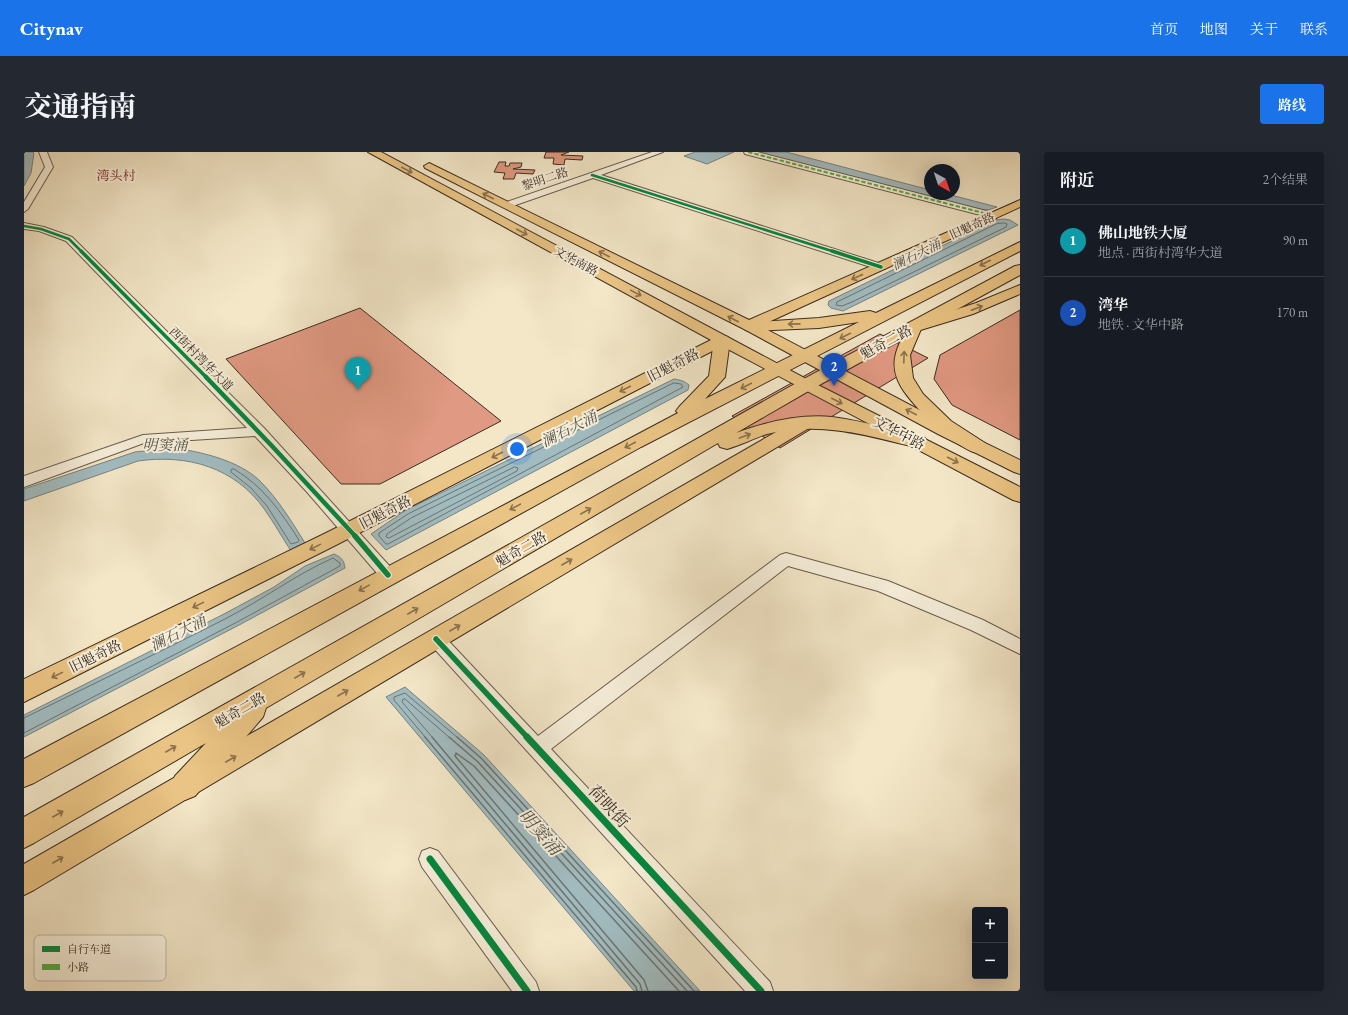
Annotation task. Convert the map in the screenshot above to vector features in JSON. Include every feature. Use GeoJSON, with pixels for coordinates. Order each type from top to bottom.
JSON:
{"type":"FeatureCollection","features":[{"type":"Feature","properties":{"kind":"highway","name":"魁奇二路"},"geometry":{"type":"LineString","coordinates":[[24,774],[388,575],[671,424],[1020,246]]}},
{"type":"Feature","properties":{"kind":"highway","name":"魁奇二路"},"geometry":{"type":"LineString","coordinates":[[24,834],[806,385],[1020,269]]}},
{"type":"Feature","properties":{"kind":"highway"},"geometry":{"type":"LineString","coordinates":[[749,326],[819,323],[863,317],[926,294]]}},
{"type":"Feature","properties":{"kind":"highway"},"geometry":{"type":"LineString","coordinates":[[914,328],[902,355],[904,378],[916,396],[945,425],[978,447]]}},
{"type":"Feature","properties":{"kind":"highway"},"geometry":{"type":"LineString","coordinates":[[671,424],[717,377],[722,340]]}},
{"type":"Feature","properties":{"kind":"highway"},"geometry":{"type":"LineString","coordinates":[[657,471],[703,451],[764,429],[803,424],[832,423],[867,429],[918,442]]}},
{"type":"Feature","properties":{"kind":"highway"},"geometry":{"type":"LineString","coordinates":[[185,786],[266,695]]}},
{"type":"Feature","properties":{"kind":"main road","name":"文华南路"},"geometry":{"type":"LineString","coordinates":[[373,152],[778,370]]}},
{"type":"Feature","properties":{"kind":"main road","name":"文华南路"},"geometry":{"type":"LineString","coordinates":[[420,162],[749,326],[805,356]]}},
{"type":"Feature","properties":{"kind":"main road","name":"旧魁奇路"},"geometry":{"type":"LineString","coordinates":[[749,326],[995,216],[1020,203]]}},
{"type":"Feature","properties":{"kind":"main road"},"geometry":{"type":"LineString","coordinates":[[914,328],[1004,298],[1020,288]]}},
{"type":"Feature","properties":{"kind":"main road"},"geometry":{"type":"LineString","coordinates":[[682,318],[702,318],[708,315],[708,306]]}},
{"type":"Feature","properties":{"kind":"main road","name":"旧魁奇路"},"geometry":{"type":"LineString","coordinates":[[24,691],[350,529],[722,340]]}},
{"type":"Feature","properties":{"kind":"main road","name":"文华中路"},"geometry":{"type":"LineString","coordinates":[[805,356],[1020,468]]}},
{"type":"Feature","properties":{"kind":"main road","name":"文华中路"},"geometry":{"type":"LineString","coordinates":[[778,370],[1020,495]]}},
{"type":"Feature","properties":{"kind":"main road"},"geometry":{"type":"LineString","coordinates":[[24,880],[803,424]]}},
{"type":"Feature","properties":{"kind":"street"},"geometry":{"type":"LineString","coordinates":[[24,210],[50,167],[43,152]]}},
{"type":"Feature","properties":{"kind":"street","name":"黎明二路"},"geometry":{"type":"LineString","coordinates":[[507,205],[659,152]]}},
{"type":"Feature","properties":{"kind":"street"},"geometry":{"type":"LineString","coordinates":[[748,152],[995,216]]}},
{"type":"Feature","properties":{"kind":"street"},"geometry":{"type":"LineString","coordinates":[[592,175],[881,267]]}},
{"type":"Feature","properties":{"kind":"street","name":"西街村湾华大道"},"geometry":{"type":"LineString","coordinates":[[24,226],[40,229],[69,239],[259,431],[350,529],[388,575]]}},
{"type":"Feature","properties":{"kind":"street"},"geometry":{"type":"LineString","coordinates":[[24,482],[143,439],[259,431]]}},
{"type":"Feature","properties":{"kind":"street"},"geometry":{"type":"LineString","coordinates":[[537,748],[786,559],[882,586],[977,625],[1020,647]]}},
{"type":"Feature","properties":{"kind":"street","name":"荷映街"},"geometry":{"type":"LineString","coordinates":[[436,639],[761,991]]}},
{"type":"Feature","properties":{"kind":"street"},"geometry":{"type":"LineString","coordinates":[[430,859],[527,991]]}},
{"type":"Feature","properties":{"kind":"water"},"geometry":{"type":"Polygon","coordinates":[[[24,152],[34,153],[31,173],[24,186],[24,152]]]}},
{"type":"Feature","properties":{"kind":"water"},"geometry":{"type":"Polygon","coordinates":[[[695,152],[734,152],[707,164],[684,156],[695,152]]]}},
{"type":"Feature","properties":{"kind":"water"},"geometry":{"type":"Polygon","coordinates":[[[753,152],[786,152],[924,188],[924,195],[753,152]]]}},
{"type":"Feature","properties":{"kind":"water"},"geometry":{"type":"Polygon","coordinates":[[[960,197],[997,207],[988,210],[943,200],[960,200],[960,197]]]}},
{"type":"Feature","properties":{"kind":"water"},"geometry":{"type":"Polygon","coordinates":[[[995,220],[1010,220],[1018,225],[843,311],[831,308],[828,305],[829,301],[995,220]]]}},
{"type":"Feature","properties":{"kind":"water"},"geometry":{"type":"Polygon","coordinates":[[[674,379],[689,385],[688,390],[386,550],[371,534],[406,510],[674,379]]]}},
{"type":"Feature","properties":{"kind":"water"},"geometry":{"type":"Polygon","coordinates":[[[172,448],[207,454],[231,463],[252,474],[273,495],[305,543],[291,551],[265,510],[253,495],[225,474],[192,462],[156,459],[138,461],[24,501],[24,489],[135,452],[172,448]]]}},
{"type":"Feature","properties":{"kind":"water"},"geometry":{"type":"Polygon","coordinates":[[[334,554],[342,559],[345,568],[24,737],[24,715],[224,614],[274,587],[305,566],[334,554]]]}},
{"type":"Feature","properties":{"kind":"water","name":"明窦涌"},"geometry":{"type":"Polygon","coordinates":[[[405,687],[484,755],[700,991],[634,991],[386,697],[405,687]]]}},
{"type":"Feature","properties":{"kind":"building"},"geometry":{"type":"Polygon","coordinates":[[[546,152],[569,152],[561,155],[583,156],[582,160],[565,159],[564,165],[553,164],[554,158],[544,158],[546,152]]]}},
{"type":"Feature","properties":{"kind":"building"},"geometry":{"type":"Polygon","coordinates":[[[499,162],[506,162],[505,166],[509,166],[510,163],[522,163],[521,167],[513,169],[535,170],[533,174],[516,173],[514,179],[503,179],[505,173],[494,172],[499,162]]]}},
{"type":"Feature","properties":{"kind":"building"},"geometry":{"type":"Polygon","coordinates":[[[360,308],[501,421],[380,484],[341,484],[226,359],[360,308]]]}},
{"type":"Feature","properties":{"kind":"building"},"geometry":{"type":"Polygon","coordinates":[[[1020,310],[1020,440],[952,405],[934,379],[940,355],[1020,310]]]}},
{"type":"Feature","properties":{"kind":"building"},"geometry":{"type":"Polygon","coordinates":[[[880,334],[928,358],[780,448],[732,416],[880,334]]]}},
{"type":"Feature","properties":{"kind":"marked path"},"geometry":{"type":"LineString","coordinates":[[748,152],[995,216]]}},
{"type":"Feature","properties":{"kind":"cycle path"},"geometry":{"type":"LineString","coordinates":[[592,175],[881,267]]}},
{"type":"Feature","properties":{"kind":"cycle path"},"geometry":{"type":"LineString","coordinates":[[24,226],[41,229],[69,239],[192,363],[312,488],[388,575]]}},
{"type":"Feature","properties":{"kind":"cycle path"},"geometry":{"type":"LineString","coordinates":[[436,639],[761,991]]}},
{"type":"Feature","properties":{"kind":"cycle path"},"geometry":{"type":"LineString","coordinates":[[430,859],[527,991]]}},
{"type":"Feature","properties":{"kind":"place","name":"湾华"},"geometry":{"type":"Point","coordinates":[834,386]}},
{"type":"Feature","properties":{"kind":"place","name":"佛山地铁大厦"},"geometry":{"type":"Point","coordinates":[358,390]}},
{"type":"Feature","properties":{"kind":"district","name":"湾头村"},"geometry":{"type":"Point","coordinates":[116,175]}},
{"type":"Feature","properties":{"kind":"water label","name":"澜石大涌"},"geometry":{"type":"Point","coordinates":[916,254]}},
{"type":"Feature","properties":{"kind":"water label","name":"澜石大涌"},"geometry":{"type":"Point","coordinates":[569,429]}},
{"type":"Feature","properties":{"kind":"water label","name":"澜石大涌"},"geometry":{"type":"Point","coordinates":[178,633]}}]}
